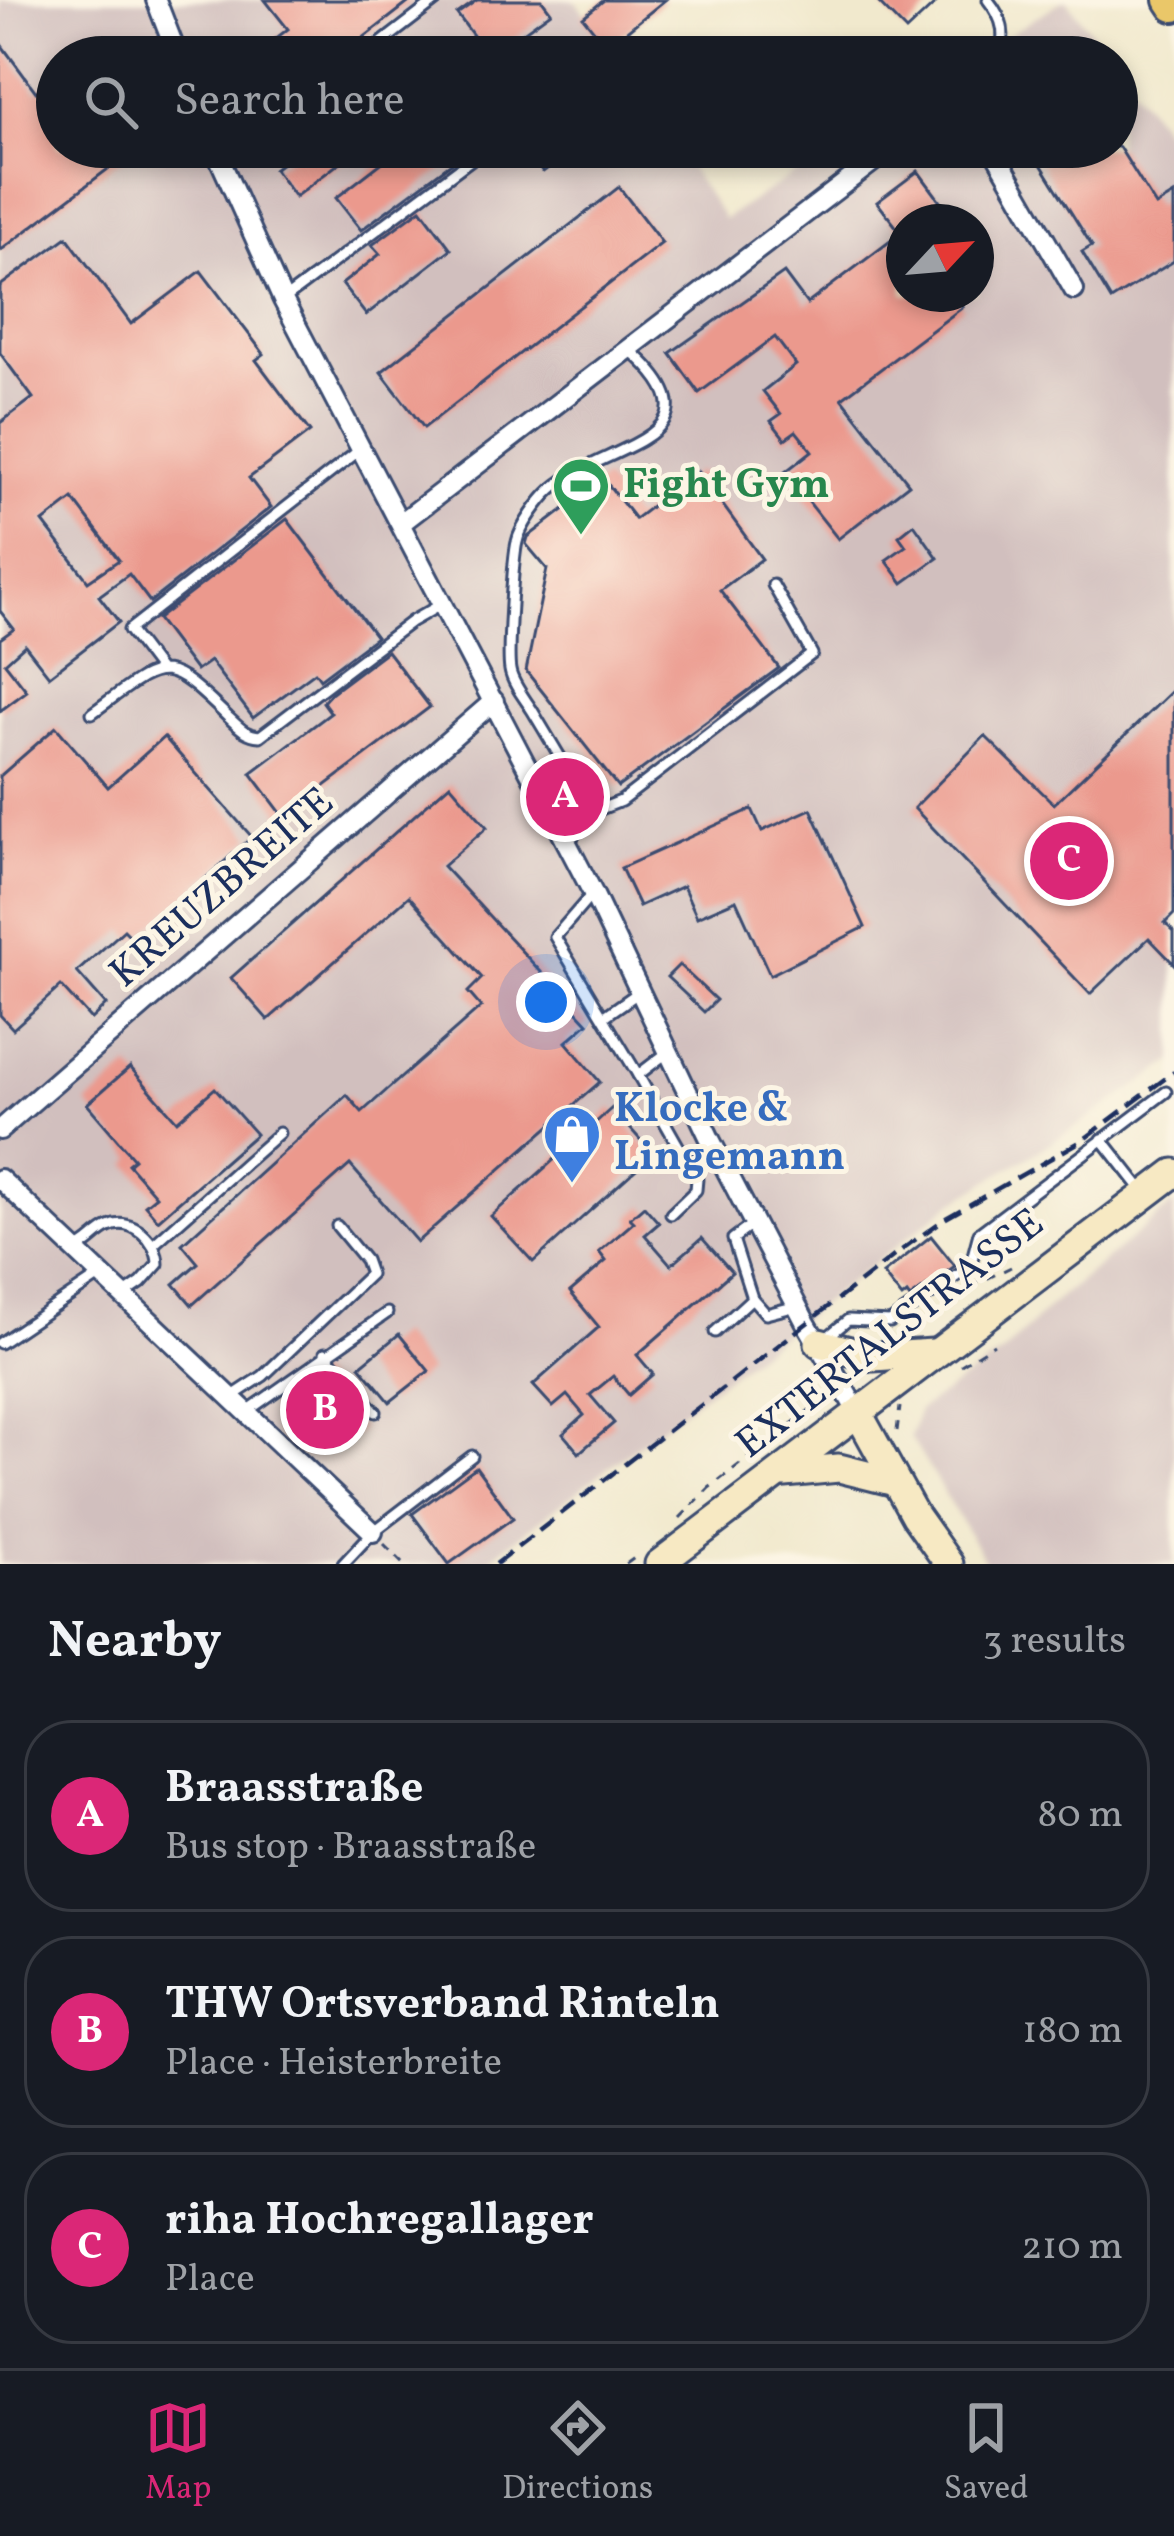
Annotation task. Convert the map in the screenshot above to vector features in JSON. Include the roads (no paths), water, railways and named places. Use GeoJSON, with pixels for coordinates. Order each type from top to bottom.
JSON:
{"type":"FeatureCollection","features":[{"type":"Feature","properties":{"kind":"main road","name":"EXTERTALSTRASSE"},"geometry":{"type":"LineString","coordinates":[[659,1564],[1174,1173]]}},
{"type":"Feature","properties":{"kind":"main road"},"geometry":{"type":"LineString","coordinates":[[819,1343],[873,1358],[937,1352]]}},
{"type":"Feature","properties":{"kind":"main road"},"geometry":{"type":"LineString","coordinates":[[858,1413],[895,1482],[949,1564]]}},
{"type":"Feature","properties":{"kind":"main road"},"geometry":{"type":"LineString","coordinates":[[781,1474],[839,1468],[895,1482]]}},
{"type":"Feature","properties":{"kind":"street"},"geometry":{"type":"LineString","coordinates":[[157,0],[170,36]]}},
{"type":"Feature","properties":{"kind":"street"},"geometry":{"type":"LineString","coordinates":[[223,168],[284,300],[593,892],[711,1141],[858,1413]]}},
{"type":"Feature","properties":{"kind":"street"},"geometry":{"type":"LineString","coordinates":[[401,523],[865,168]]}},
{"type":"Feature","properties":{"kind":"street"},"geometry":{"type":"LineString","coordinates":[[1004,168],[1074,290]]}},
{"type":"Feature","properties":{"kind":"street","name":"KREUZBREITE"},"geometry":{"type":"LineString","coordinates":[[0,1130],[494,701]]}},
{"type":"Feature","properties":{"kind":"street"},"geometry":{"type":"LineString","coordinates":[[0,1179],[373,1532]]}},
{"type":"Feature","properties":{"kind":"lane"},"geometry":{"type":"LineString","coordinates":[[390,36],[437,0]]}},
{"type":"Feature","properties":{"kind":"lane"},"geometry":{"type":"LineString","coordinates":[[988,0],[1003,36]]}},
{"type":"Feature","properties":{"kind":"lane"},"geometry":{"type":"LineString","coordinates":[[284,300],[460,168]]}},
{"type":"Feature","properties":{"kind":"lane"},"geometry":{"type":"LineString","coordinates":[[593,812],[509,673],[517,539],[550,491],[638,442],[669,412],[667,390],[629,348]]}},
{"type":"Feature","properties":{"kind":"lane"},"geometry":{"type":"LineString","coordinates":[[160,671],[129,630],[361,448]]}},
{"type":"Feature","properties":{"kind":"lane"},"geometry":{"type":"LineString","coordinates":[[567,844],[593,812],[622,801],[812,654],[773,585]]}},
{"type":"Feature","properties":{"kind":"lane"},"geometry":{"type":"LineString","coordinates":[[92,713],[146,674],[160,671],[187,677],[242,730],[260,736],[412,621],[442,604]]}},
{"type":"Feature","properties":{"kind":"lane"},"geometry":{"type":"LineString","coordinates":[[517,745],[544,730]]}},
{"type":"Feature","properties":{"kind":"lane"},"geometry":{"type":"LineString","coordinates":[[593,892],[555,937],[697,1179],[696,1190],[671,1214]]}},
{"type":"Feature","properties":{"kind":"lane"},"geometry":{"type":"LineString","coordinates":[[605,1016],[642,990]]}},
{"type":"Feature","properties":{"kind":"lane"},"geometry":{"type":"LineString","coordinates":[[638,1075],[668,1052]]}},
{"type":"Feature","properties":{"kind":"lane"},"geometry":{"type":"LineString","coordinates":[[819,1343],[848,1320],[890,1322],[970,1267],[979,1233],[1166,1092]]}},
{"type":"Feature","properties":{"kind":"lane"},"geometry":{"type":"LineString","coordinates":[[153,1245],[279,1133]]}},
{"type":"Feature","properties":{"kind":"lane"},"geometry":{"type":"LineString","coordinates":[[1102,1139],[1145,1194]]}},
{"type":"Feature","properties":{"kind":"lane"},"geometry":{"type":"LineString","coordinates":[[689,1166],[711,1141]]}},
{"type":"Feature","properties":{"kind":"lane"},"geometry":{"type":"LineString","coordinates":[[754,1223],[733,1239],[752,1298],[766,1314],[797,1306]]}},
{"type":"Feature","properties":{"kind":"lane"},"geometry":{"type":"LineString","coordinates":[[74,1250],[110,1226],[138,1230],[158,1251],[158,1264],[122,1296]]}},
{"type":"Feature","properties":{"kind":"lane"},"geometry":{"type":"LineString","coordinates":[[231,1397],[263,1376],[370,1274],[365,1260],[337,1226]]}},
{"type":"Feature","properties":{"kind":"lane"},"geometry":{"type":"LineString","coordinates":[[0,1343],[100,1275]]}},
{"type":"Feature","properties":{"kind":"lane"},"geometry":{"type":"LineString","coordinates":[[716,1332],[752,1298]]}},
{"type":"Feature","properties":{"kind":"lane"},"geometry":{"type":"LineString","coordinates":[[245,1412],[386,1312]]}},
{"type":"Feature","properties":{"kind":"lane"},"geometry":{"type":"LineString","coordinates":[[325,1353],[376,1412]]}},
{"type":"Feature","properties":{"kind":"lane"},"geometry":{"type":"LineString","coordinates":[[343,1564],[373,1532],[472,1456]]}},
{"type":"Feature","properties":{"kind":"railway"},"geometry":{"type":"LineString","coordinates":[[496,1564],[908,1245],[946,1218],[1083,1140],[1174,1072]]}},
{"type":"Feature","properties":{"kind":"place","name":"Fight Gym"},"geometry":{"type":"Point","coordinates":[581,537]}},
{"type":"Feature","properties":{"kind":"place","name":"Braasstraße"},"geometry":{"type":"Point","coordinates":[565,797]}},
{"type":"Feature","properties":{"kind":"place","name":"riha Hochregallager"},"geometry":{"type":"Point","coordinates":[1069,861]}},
{"type":"Feature","properties":{"kind":"place","name":"Klocke & Lingemann"},"geometry":{"type":"Point","coordinates":[572,1185]}},
{"type":"Feature","properties":{"kind":"place","name":"THW Ortsverband Rinteln"},"geometry":{"type":"Point","coordinates":[325,1410]}}]}
